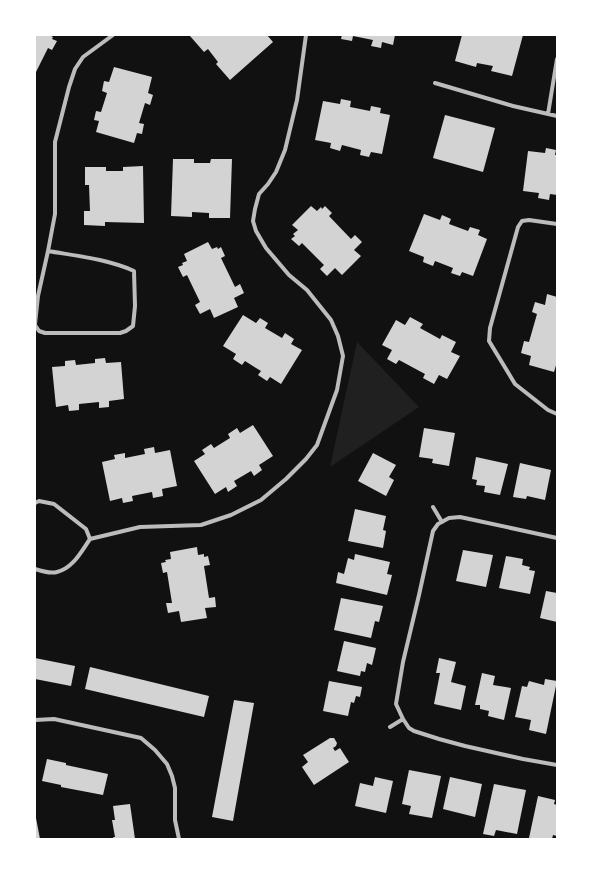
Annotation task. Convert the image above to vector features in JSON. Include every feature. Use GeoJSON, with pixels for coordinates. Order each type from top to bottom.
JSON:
{"type":"FeatureCollection","features":[{"type":"Feature","properties":{"kind":"street"},"geometry":{"type":"LineString","coordinates":[[48,251],[100,260],[123,266],[134,271],[136,306],[134,326],[120,333],[45,333],[39,331],[35,324],[38,296],[55,214],[55,142],[69,87],[75,68],[83,56],[113,35]]}},
{"type":"Feature","properties":{"kind":"street"},"geometry":{"type":"LineString","coordinates":[[35,569],[56,573],[68,567],[78,557],[90,539],[140,527],[201,524],[231,515],[261,500],[286,479],[306,459],[317,445],[337,390],[343,356],[338,336],[331,320],[307,290],[289,275],[266,248],[256,231],[253,221],[259,194],[276,172],[285,150],[297,100],[306,35]]}},
{"type":"Feature","properties":{"kind":"street"},"geometry":{"type":"LineString","coordinates":[[548,114],[557,59]]}},
{"type":"Feature","properties":{"kind":"street"},"geometry":{"type":"LineString","coordinates":[[436,83],[513,106],[557,116]]}},
{"type":"Feature","properties":{"kind":"street"},"geometry":{"type":"LineString","coordinates":[[557,224],[529,220],[522,221],[518,227],[490,328],[489,341],[515,384],[548,410],[557,414]]}},
{"type":"Feature","properties":{"kind":"street"},"geometry":{"type":"LineString","coordinates":[[35,503],[39,501],[54,504],[86,529],[90,539]]}},
{"type":"Feature","properties":{"kind":"street"},"geometry":{"type":"LineString","coordinates":[[433,507],[442,522]]}},
{"type":"Feature","properties":{"kind":"street"},"geometry":{"type":"LineString","coordinates":[[557,538],[460,517],[449,518],[438,524],[433,531],[430,540],[403,662],[396,704],[403,719],[409,728],[414,731],[439,739],[522,759],[557,765]]}},
{"type":"Feature","properties":{"kind":"street"},"geometry":{"type":"LineString","coordinates":[[35,720],[54,719],[141,738],[155,750],[167,764],[172,776],[175,788],[175,820],[179,839]]}},
{"type":"Feature","properties":{"kind":"street"},"geometry":{"type":"LineString","coordinates":[[390,727],[403,719]]}},
{"type":"Feature","properties":{"kind":"shaded area"},"geometry":{"type":"Polygon","coordinates":[[[357,342],[419,407],[330,467],[357,342]]]}},
{"type":"Feature","properties":{"kind":"building"},"geometry":{"type":"Polygon","coordinates":[[[35,35],[49,35],[53,37],[52,39],[57,41],[52,50],[48,48],[35,74],[35,35]]]}},
{"type":"Feature","properties":{"kind":"building"},"geometry":{"type":"Polygon","coordinates":[[[267,35],[273,42],[230,80],[216,64],[218,62],[208,49],[204,52],[190,36],[267,35]]]}},
{"type":"Feature","properties":{"kind":"building"},"geometry":{"type":"Polygon","coordinates":[[[342,35],[395,35],[393,45],[382,42],[381,48],[371,46],[373,40],[353,36],[352,41],[341,39],[342,35]]]}},
{"type":"Feature","properties":{"kind":"building"},"geometry":{"type":"Polygon","coordinates":[[[462,35],[523,35],[512,76],[491,71],[493,66],[477,63],[476,67],[455,61],[462,35]]]}},
{"type":"Feature","properties":{"kind":"building"},"geometry":{"type":"Polygon","coordinates":[[[114,67],[152,77],[148,93],[153,95],[150,105],[145,103],[139,123],[144,124],[142,134],[137,133],[134,143],[96,132],[99,121],[94,120],[96,111],[101,112],[107,93],[102,91],[104,81],[109,82],[114,67]]]}},
{"type":"Feature","properties":{"kind":"building"},"geometry":{"type":"Polygon","coordinates":[[[341,99],[351,101],[350,107],[370,111],[371,106],[381,108],[380,113],[390,115],[382,154],[371,152],[369,157],[360,155],[361,150],[342,145],[340,151],[330,148],[331,143],[315,140],[323,101],[340,104],[341,99]]]}},
{"type":"Feature","properties":{"kind":"building"},"geometry":{"type":"Polygon","coordinates":[[[445,115],[495,128],[483,172],[433,158],[445,115]]]}},
{"type":"Feature","properties":{"kind":"building"},"geometry":{"type":"Polygon","coordinates":[[[546,148],[556,150],[555,155],[557,155],[557,195],[550,194],[549,200],[538,198],[539,193],[523,191],[528,151],[545,153],[546,148]]]}},
{"type":"Feature","properties":{"kind":"building"},"geometry":{"type":"Polygon","coordinates":[[[173,159],[194,159],[194,163],[210,163],[211,159],[232,159],[230,218],[209,218],[209,213],[192,212],[192,217],[171,216],[173,159]]]}},
{"type":"Feature","properties":{"kind":"building"},"geometry":{"type":"Polygon","coordinates":[[[143,166],[144,223],[105,222],[105,226],[84,225],[84,211],[90,211],[89,185],[85,185],[85,167],[106,167],[106,171],[123,171],[123,167],[143,166]]]}},
{"type":"Feature","properties":{"kind":"building"},"geometry":{"type":"Polygon","coordinates":[[[311,206],[317,211],[321,207],[322,209],[325,206],[332,213],[329,216],[351,239],[355,235],[362,242],[354,250],[361,256],[342,275],[335,268],[327,276],[320,269],[324,265],[302,243],[299,246],[291,239],[295,236],[293,234],[298,230],[292,225],[311,206]]]}},
{"type":"Feature","properties":{"kind":"building"},"geometry":{"type":"Polygon","coordinates":[[[424,214],[440,220],[442,215],[451,219],[449,224],[468,231],[470,227],[480,230],[478,235],[487,239],[473,276],[462,272],[460,276],[451,273],[453,268],[435,261],[433,266],[423,262],[424,257],[409,251],[424,214]]]}},
{"type":"Feature","properties":{"kind":"building"},"geometry":{"type":"Polygon","coordinates":[[[208,242],[212,249],[217,247],[218,249],[221,247],[225,256],[221,258],[235,287],[240,284],[244,293],[234,298],[238,307],[214,318],[210,309],[200,314],[195,305],[200,302],[187,275],[183,277],[178,267],[187,261],[184,254],[208,242]]]}},
{"type":"Feature","properties":{"kind":"building"},"geometry":{"type":"Polygon","coordinates":[[[547,294],[557,297],[557,362],[554,372],[529,365],[531,356],[521,353],[524,341],[529,342],[537,314],[532,312],[535,302],[545,305],[547,294]]]}},
{"type":"Feature","properties":{"kind":"building"},"geometry":{"type":"Polygon","coordinates":[[[243,315],[256,323],[260,318],[268,323],[265,328],[282,338],[285,333],[294,339],[291,344],[302,350],[281,384],[270,377],[267,381],[258,375],[261,371],[245,361],[242,365],[233,359],[236,354],[223,346],[243,315]]]}},
{"type":"Feature","properties":{"kind":"building"},"geometry":{"type":"Polygon","coordinates":[[[410,317],[423,324],[420,328],[440,339],[442,335],[456,342],[451,352],[460,356],[447,379],[439,375],[434,384],[423,378],[425,374],[399,360],[396,364],[387,359],[392,350],[382,345],[396,320],[405,325],[410,317]]]}},
{"type":"Feature","properties":{"kind":"building"},"geometry":{"type":"Polygon","coordinates":[[[105,358],[106,363],[121,362],[124,399],[109,401],[109,407],[99,408],[99,402],[79,404],[79,410],[69,411],[68,405],[56,407],[52,367],[65,366],[65,361],[75,360],[76,365],[95,363],[95,359],[105,358]]]}},
{"type":"Feature","properties":{"kind":"building"},"geometry":{"type":"Polygon","coordinates":[[[253,425],[273,456],[259,465],[262,470],[254,476],[251,471],[234,481],[237,486],[228,492],[226,487],[215,494],[194,461],[205,454],[202,450],[211,444],[214,448],[230,438],[228,434],[237,428],[240,433],[253,425]]]}},
{"type":"Feature","properties":{"kind":"building"},"geometry":{"type":"Polygon","coordinates":[[[424,428],[455,433],[449,466],[432,463],[433,459],[419,457],[424,428]]]}},
{"type":"Feature","properties":{"kind":"building"},"geometry":{"type":"Polygon","coordinates":[[[154,447],[155,453],[170,450],[177,486],[162,489],[163,496],[153,498],[152,492],[132,496],[133,501],[123,503],[122,498],[110,501],[102,462],[115,459],[114,455],[125,453],[125,458],[145,454],[144,449],[154,447]]]}},
{"type":"Feature","properties":{"kind":"building"},"geometry":{"type":"Polygon","coordinates":[[[373,453],[396,465],[389,477],[394,480],[386,496],[358,481],[373,453]]]}},
{"type":"Feature","properties":{"kind":"building"},"geometry":{"type":"Polygon","coordinates":[[[476,457],[508,464],[500,495],[484,492],[485,486],[476,485],[477,480],[472,479],[476,457]]]}},
{"type":"Feature","properties":{"kind":"building"},"geometry":{"type":"Polygon","coordinates":[[[520,463],[551,470],[545,500],[527,496],[526,499],[513,497],[520,463]]]}},
{"type":"Feature","properties":{"kind":"building"},"geometry":{"type":"Polygon","coordinates":[[[355,509],[386,516],[383,530],[386,531],[383,548],[348,541],[355,509]]]}},
{"type":"Feature","properties":{"kind":"building"},"geometry":{"type":"Polygon","coordinates":[[[197,547],[198,555],[204,554],[204,557],[208,556],[210,565],[204,566],[209,598],[215,597],[216,607],[205,608],[207,618],[181,622],[179,611],[168,613],[166,603],[172,603],[167,572],[163,573],[161,563],[166,562],[165,560],[171,559],[170,552],[197,547]]]}},
{"type":"Feature","properties":{"kind":"building"},"geometry":{"type":"Polygon","coordinates":[[[463,550],[493,555],[486,587],[456,581],[463,550]]]}},
{"type":"Feature","properties":{"kind":"building"},"geometry":{"type":"Polygon","coordinates":[[[355,554],[390,562],[387,574],[392,575],[387,595],[336,583],[338,572],[344,574],[348,558],[354,560],[355,554]]]}},
{"type":"Feature","properties":{"kind":"building"},"geometry":{"type":"Polygon","coordinates":[[[506,556],[523,559],[522,565],[530,567],[529,570],[535,571],[530,594],[499,588],[506,556]]]}},
{"type":"Feature","properties":{"kind":"building"},"geometry":{"type":"Polygon","coordinates":[[[546,591],[557,593],[557,622],[540,618],[546,591]]]}},
{"type":"Feature","properties":{"kind":"building"},"geometry":{"type":"Polygon","coordinates":[[[341,598],[383,606],[379,622],[375,621],[371,638],[334,630],[341,598]]]}},
{"type":"Feature","properties":{"kind":"building"},"geometry":{"type":"Polygon","coordinates":[[[344,641],[376,648],[372,665],[367,663],[365,672],[361,671],[360,676],[337,671],[344,641]]]}},
{"type":"Feature","properties":{"kind":"building"},"geometry":{"type":"Polygon","coordinates":[[[35,658],[75,666],[71,686],[35,679],[35,658]]]}},
{"type":"Feature","properties":{"kind":"building"},"geometry":{"type":"Polygon","coordinates":[[[439,658],[456,662],[451,682],[466,686],[461,710],[434,704],[440,673],[436,673],[439,658]]]}},
{"type":"Feature","properties":{"kind":"building"},"geometry":{"type":"Polygon","coordinates":[[[90,667],[209,696],[204,717],[85,689],[90,667]]]}},
{"type":"Feature","properties":{"kind":"building"},"geometry":{"type":"Polygon","coordinates":[[[482,673],[495,676],[493,685],[511,688],[504,720],[488,716],[489,711],[480,709],[480,705],[475,705],[482,673]]]}},
{"type":"Feature","properties":{"kind":"building"},"geometry":{"type":"Polygon","coordinates":[[[545,679],[557,681],[546,734],[529,730],[531,720],[515,717],[522,686],[527,687],[529,681],[544,685],[545,679]]]}},
{"type":"Feature","properties":{"kind":"building"},"geometry":{"type":"Polygon","coordinates":[[[329,681],[362,687],[360,697],[356,696],[354,703],[351,702],[348,716],[323,711],[329,681]]]}},
{"type":"Feature","properties":{"kind":"building"},"geometry":{"type":"Polygon","coordinates":[[[234,700],[254,703],[233,821],[212,817],[234,700]]]}},
{"type":"Feature","properties":{"kind":"building"},"geometry":{"type":"Polygon","coordinates":[[[330,738],[334,738],[337,743],[333,748],[335,751],[340,748],[349,762],[314,785],[302,767],[308,762],[303,755],[330,738]]]}},
{"type":"Feature","properties":{"kind":"building"},"geometry":{"type":"Polygon","coordinates":[[[47,759],[66,763],[66,765],[108,774],[103,795],[61,787],[61,785],[42,781],[47,759]]]}},
{"type":"Feature","properties":{"kind":"building"},"geometry":{"type":"Polygon","coordinates":[[[409,770],[441,776],[432,818],[409,814],[411,806],[402,804],[409,770]]]}},
{"type":"Feature","properties":{"kind":"building"},"geometry":{"type":"Polygon","coordinates":[[[375,777],[393,781],[386,813],[355,806],[360,783],[373,786],[375,777]]]}},
{"type":"Feature","properties":{"kind":"building"},"geometry":{"type":"Polygon","coordinates":[[[450,777],[482,784],[475,817],[443,809],[450,777]]]}},
{"type":"Feature","properties":{"kind":"building"},"geometry":{"type":"Polygon","coordinates":[[[494,784],[526,790],[517,834],[496,830],[494,836],[483,834],[494,784]]]}},
{"type":"Feature","properties":{"kind":"building"},"geometry":{"type":"Polygon","coordinates":[[[538,796],[555,800],[554,804],[557,805],[557,836],[553,835],[552,839],[529,838],[538,796]]]}},
{"type":"Feature","properties":{"kind":"building"},"geometry":{"type":"Polygon","coordinates":[[[130,804],[135,839],[114,839],[113,837],[115,837],[112,820],[115,820],[113,806],[130,804]]]}},
{"type":"Feature","properties":{"kind":"building"},"geometry":{"type":"Polygon","coordinates":[[[36,818],[40,839],[35,839],[36,818]]]}}]}
